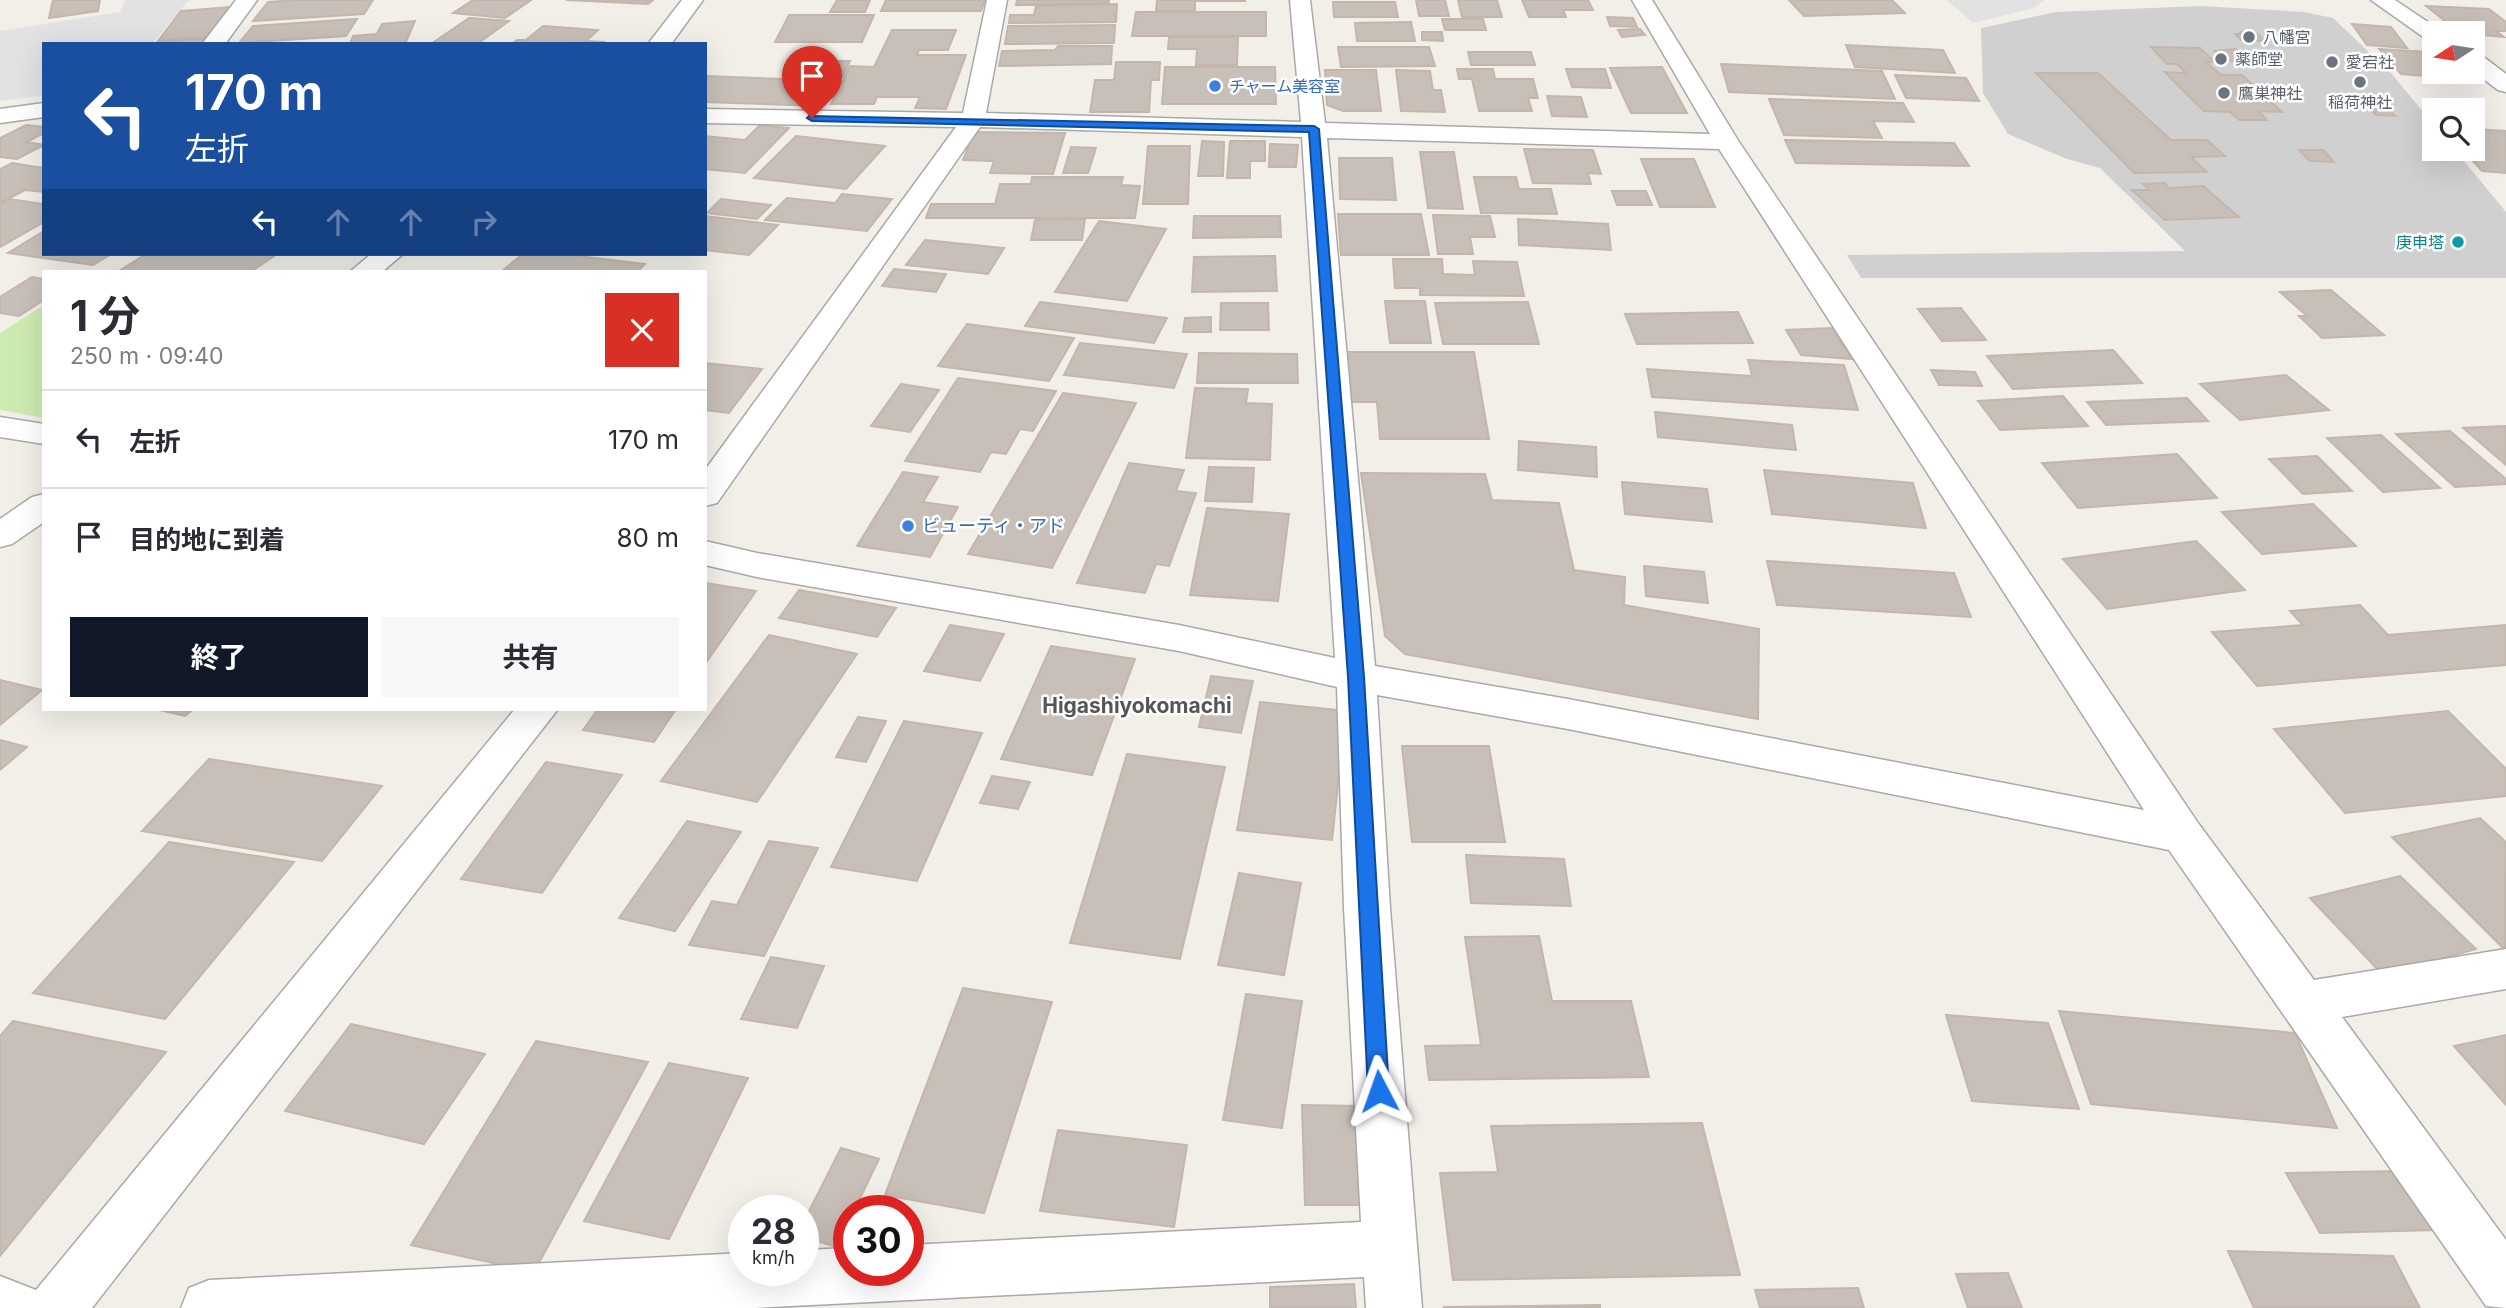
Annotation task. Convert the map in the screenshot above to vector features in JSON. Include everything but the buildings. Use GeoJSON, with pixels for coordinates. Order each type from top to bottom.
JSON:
{"type":"FeatureCollection","features":[{"type":"Feature","properties":{"kind":"street"},"geometry":{"type":"LineString","coordinates":[[214,42],[247,0]]}},
{"type":"Feature","properties":{"kind":"street"},"geometry":{"type":"LineString","coordinates":[[661,42],[694,0]]}},
{"type":"Feature","properties":{"kind":"street"},"geometry":{"type":"LineString","coordinates":[[707,492],[973,120],[997,0]]}},
{"type":"Feature","properties":{"kind":"street"},"geometry":{"type":"LineString","coordinates":[[1300,0],[1314,129],[1356,677],[1367,908],[1394,1308]]}},
{"type":"Feature","properties":{"kind":"street"},"geometry":{"type":"LineString","coordinates":[[1642,0],[1727,142],[2183,835],[2506,1286]]}},
{"type":"Feature","properties":{"kind":"street"},"geometry":{"type":"LineString","coordinates":[[2381,0],[2422,26]]}},
{"type":"Feature","properties":{"kind":"street"},"geometry":{"type":"LineString","coordinates":[[2485,69],[2506,85]]}},
{"type":"Feature","properties":{"kind":"street"},"geometry":{"type":"LineString","coordinates":[[0,116],[42,110]]}},
{"type":"Feature","properties":{"kind":"street"},"geometry":{"type":"LineString","coordinates":[[707,116],[973,120],[1727,142]]}},
{"type":"Feature","properties":{"kind":"street"},"geometry":{"type":"LineString","coordinates":[[366,270],[386,256]]}},
{"type":"Feature","properties":{"kind":"street"},"geometry":{"type":"LineString","coordinates":[[0,427],[42,434]]}},
{"type":"Feature","properties":{"kind":"street"},"geometry":{"type":"LineString","coordinates":[[0,536],[42,506]]}},
{"type":"Feature","properties":{"kind":"street"},"geometry":{"type":"LineString","coordinates":[[707,553],[757,565],[1178,638],[1356,677],[1567,714],[2183,835]]}},
{"type":"Feature","properties":{"kind":"street"},"geometry":{"type":"LineString","coordinates":[[58,1308],[536,711]]}},
{"type":"Feature","properties":{"kind":"street"},"geometry":{"type":"LineString","coordinates":[[2303,1000],[2312,1001],[2506,969]]}},
{"type":"Feature","properties":{"kind":"street"},"geometry":{"type":"LineString","coordinates":[[209,1308],[1389,1248]]}},
{"type":"Feature","properties":{"kind":"street"},"geometry":{"type":"LineString","coordinates":[[0,1304],[16,1308]]}},
{"type":"Feature","properties":{"kind":"shaded area"},"geometry":{"type":"Polygon","coordinates":[[[125,0],[193,0],[188,1],[154,42],[42,42],[42,95],[0,101],[0,31],[120,12],[125,0]]]}},
{"type":"Feature","properties":{"kind":"shaded area"},"geometry":{"type":"Polygon","coordinates":[[[1947,0],[2045,0],[2034,8],[1973,23],[1947,0]]]}},
{"type":"Feature","properties":{"kind":"shaded area"},"geometry":{"type":"Polygon","coordinates":[[[2200,6],[2304,12],[2333,18],[2391,73],[2422,110],[2422,161],[2464,161],[2506,212],[2506,278],[1861,278],[1847,255],[2185,251],[2100,168],[2067,159],[2008,134],[1983,93],[1981,28],[2056,12],[2200,6]]]}},
{"type":"Feature","properties":{"kind":"green space"},"geometry":{"type":"Polygon","coordinates":[[[42,306],[42,418],[0,410],[0,333],[42,306]]]}},
{"type":"Feature","properties":{"kind":"place","name":"八幡宮"},"geometry":{"type":"Point","coordinates":[2249,37]}},
{"type":"Feature","properties":{"kind":"place","name":"薬師堂"},"geometry":{"type":"Point","coordinates":[2221,59]}},
{"type":"Feature","properties":{"kind":"place","name":"愛宕社"},"geometry":{"type":"Point","coordinates":[2332,62]}},
{"type":"Feature","properties":{"kind":"place","name":"稲荷神社"},"geometry":{"type":"Point","coordinates":[2360,82]}},
{"type":"Feature","properties":{"kind":"place","name":"チャーム美容室"},"geometry":{"type":"Point","coordinates":[1215,86]}},
{"type":"Feature","properties":{"kind":"place","name":"鷹巣神社"},"geometry":{"type":"Point","coordinates":[2224,93]}},
{"type":"Feature","properties":{"kind":"place","name":"庚申塔"},"geometry":{"type":"Point","coordinates":[2458,242]}},
{"type":"Feature","properties":{"kind":"place","name":"ビューティ・アド"},"geometry":{"type":"Point","coordinates":[908,526]}},
{"type":"Feature","properties":{"kind":"district","name":"Higashiyokomachi"},"geometry":{"type":"Point","coordinates":[1137,706]}},
{"type":"Feature","properties":{"kind":"route"},"geometry":{"type":"LineString","coordinates":[[812,118],[1314,129],[1356,677],[1379,1091]]}}]}
